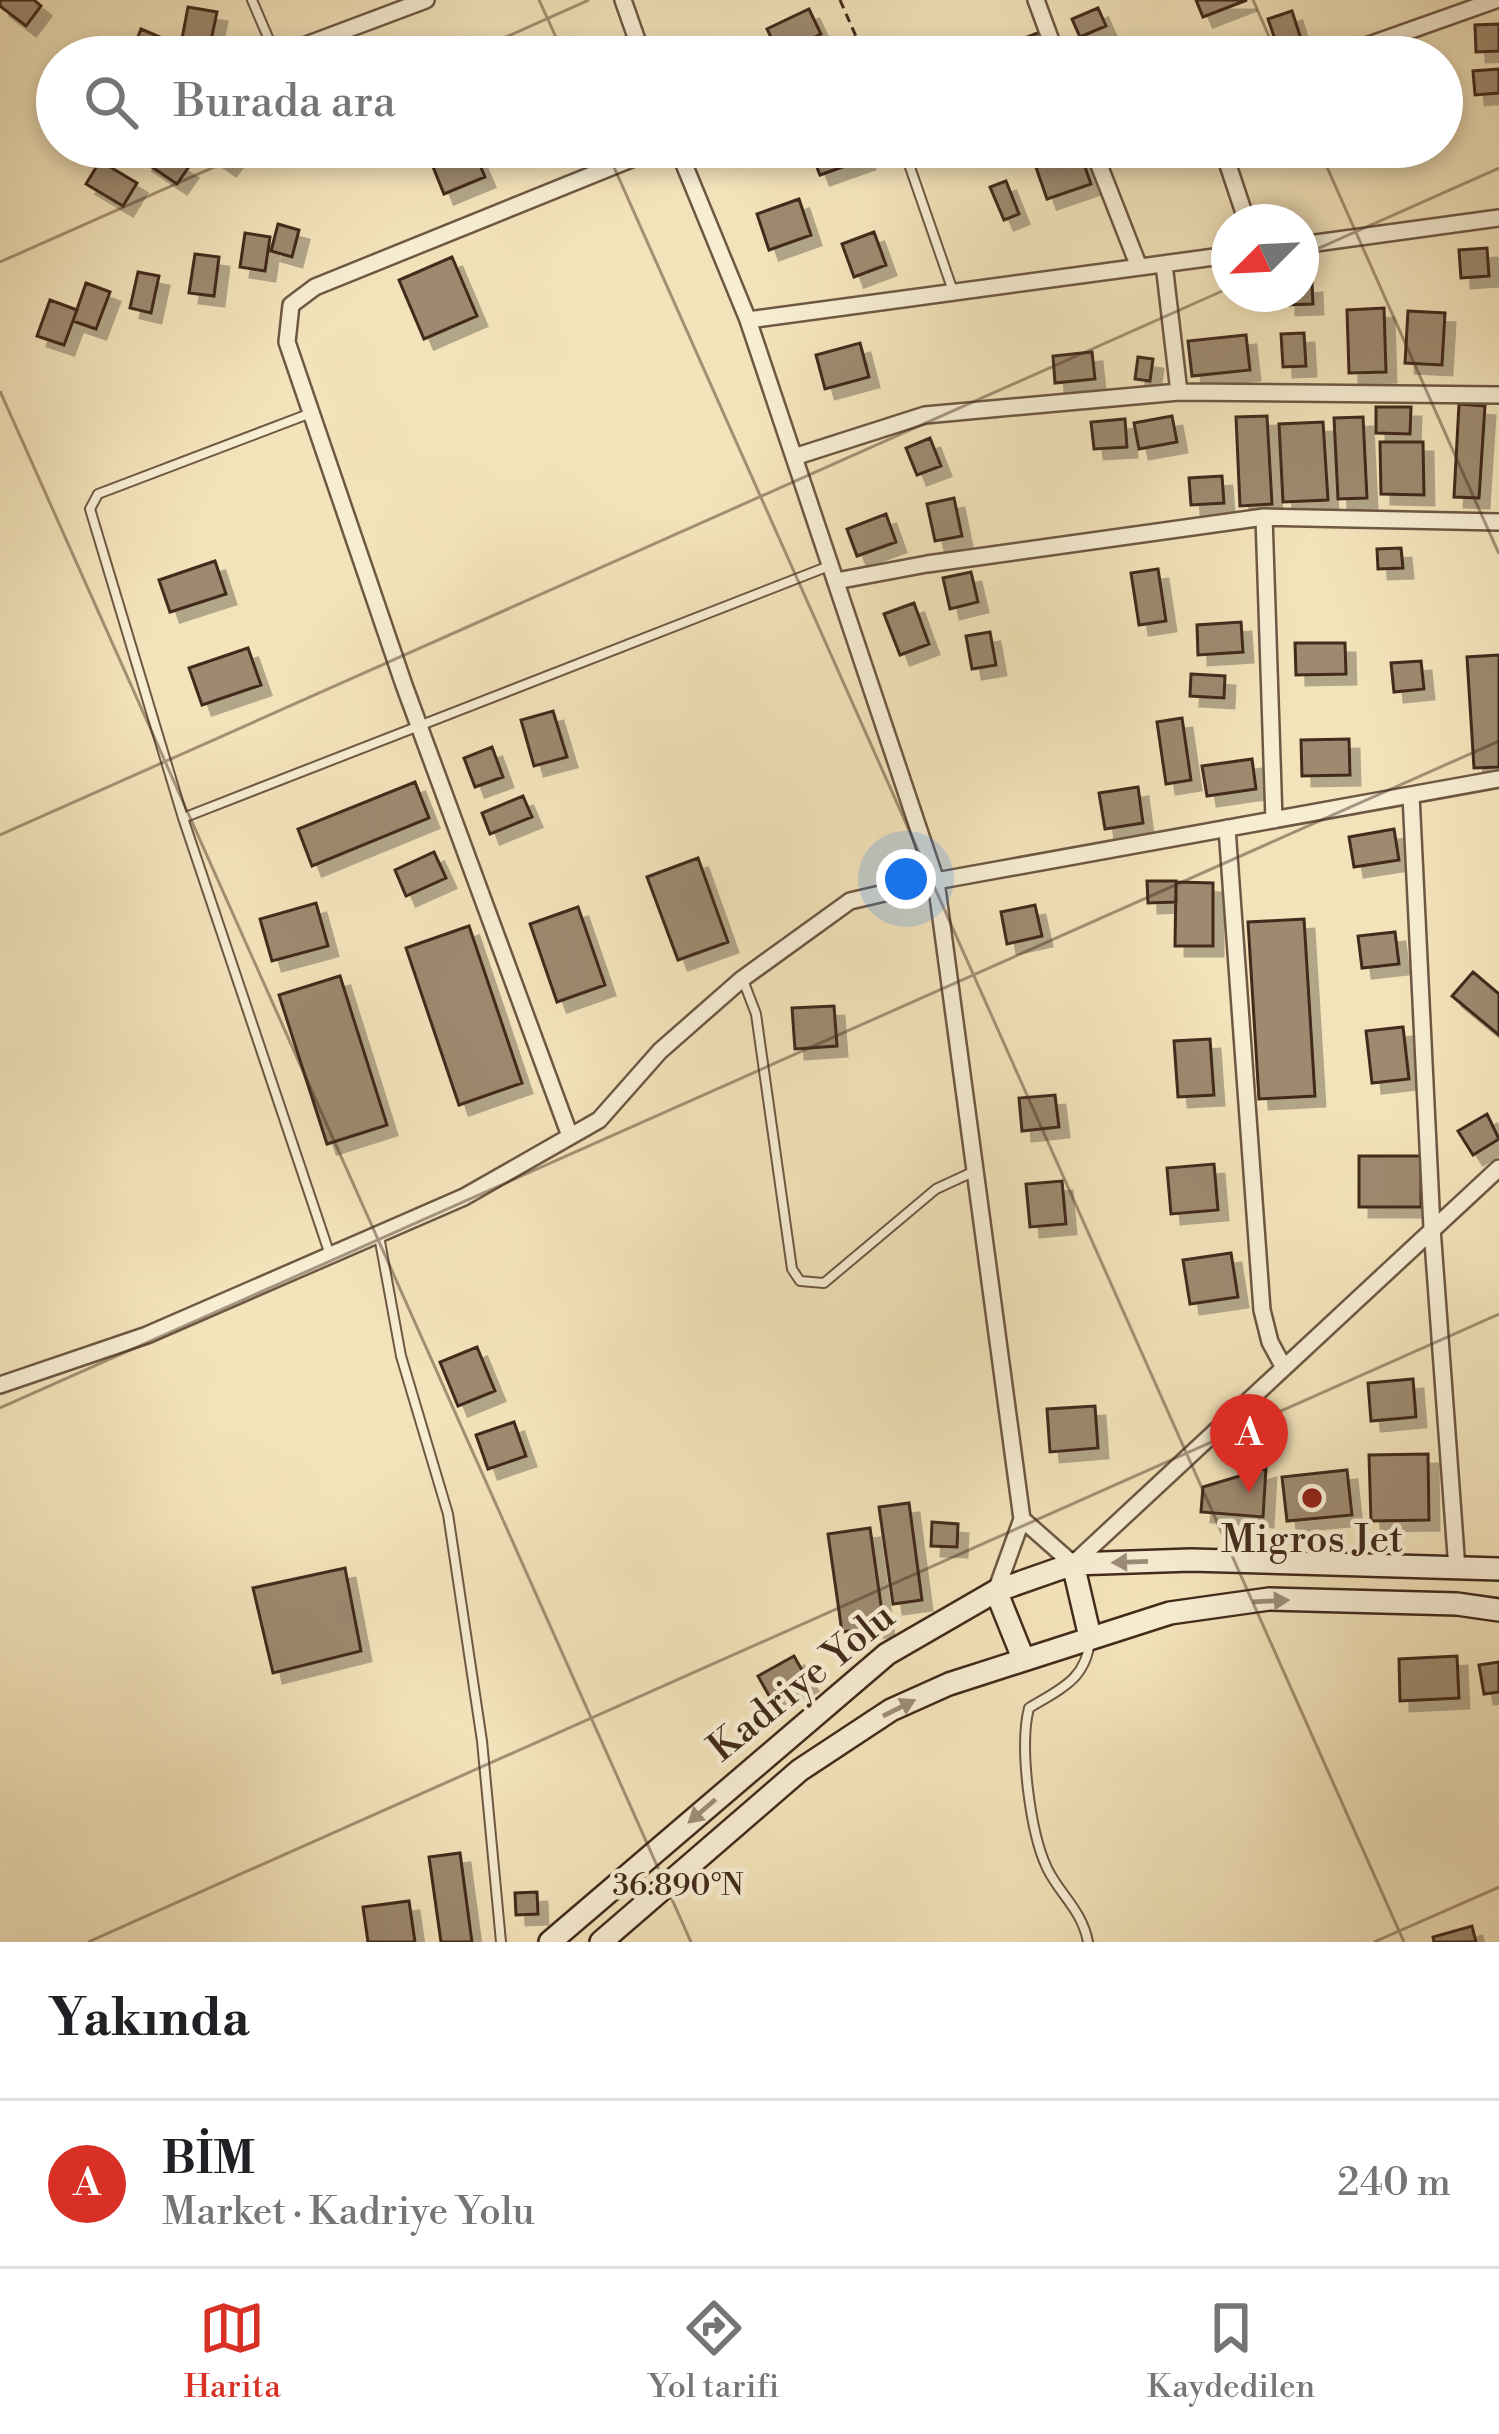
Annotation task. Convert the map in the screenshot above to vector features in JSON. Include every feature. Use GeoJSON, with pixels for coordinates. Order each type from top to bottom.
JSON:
{"type":"FeatureCollection","features":[{"type":"Feature","properties":{"kind":"main road","name":"Kadriye Yolu"},"geometry":{"type":"LineString","coordinates":[[550,1942],[886,1654],[996,1591],[1073,1564],[1191,1560],[1499,1569]]}},
{"type":"Feature","properties":{"kind":"main road"},"geometry":{"type":"LineString","coordinates":[[1073,1564],[1090,1636]]}},
{"type":"Feature","properties":{"kind":"main road"},"geometry":{"type":"LineString","coordinates":[[996,1591],[1023,1658]]}},
{"type":"Feature","properties":{"kind":"main road","name":"Kadriye Yolu"},"geometry":{"type":"LineString","coordinates":[[601,1942],[800,1770],[891,1711],[949,1684],[1170,1613],[1269,1599],[1457,1604],[1499,1610]]}},
{"type":"Feature","properties":{"kind":"street"},"geometry":{"type":"LineString","coordinates":[[331,36],[426,0]]}},
{"type":"Feature","properties":{"kind":"street"},"geometry":{"type":"LineString","coordinates":[[622,0],[636,36]]}},
{"type":"Feature","properties":{"kind":"street"},"geometry":{"type":"LineString","coordinates":[[1036,0],[1049,36]]}},
{"type":"Feature","properties":{"kind":"street"},"geometry":{"type":"LineString","coordinates":[[1394,36],[1496,0]]}},
{"type":"Feature","properties":{"kind":"street"},"geometry":{"type":"LineString","coordinates":[[570,1136],[418,725],[286,341],[291,305],[315,287],[609,168]]}},
{"type":"Feature","properties":{"kind":"street"},"geometry":{"type":"LineString","coordinates":[[685,168],[748,320],[936,881],[1022,1519],[996,1591]]}},
{"type":"Feature","properties":{"kind":"street"},"geometry":{"type":"LineString","coordinates":[[1100,168],[1139,267]]}},
{"type":"Feature","properties":{"kind":"street"},"geometry":{"type":"LineString","coordinates":[[1229,168],[1241,204]]}},
{"type":"Feature","properties":{"kind":"street"},"geometry":{"type":"LineString","coordinates":[[1319,243],[1499,218]]}},
{"type":"Feature","properties":{"kind":"street"},"geometry":{"type":"LineString","coordinates":[[748,320],[1211,257]]}},
{"type":"Feature","properties":{"kind":"street"},"geometry":{"type":"LineString","coordinates":[[1164,263],[1179,392]]}},
{"type":"Feature","properties":{"kind":"street"},"geometry":{"type":"LineString","coordinates":[[794,457],[925,416],[1179,392],[1499,395]]}},
{"type":"Feature","properties":{"kind":"street"},"geometry":{"type":"LineString","coordinates":[[833,573],[1264,517],[1499,522]]}},
{"type":"Feature","properties":{"kind":"street"},"geometry":{"type":"LineString","coordinates":[[1264,517],[1274,820]]}},
{"type":"Feature","properties":{"kind":"street"},"geometry":{"type":"LineString","coordinates":[[0,1385],[147,1335],[464,1197],[598,1120],[660,1051],[742,979],[850,901],[936,881],[1499,778]]}},
{"type":"Feature","properties":{"kind":"street"},"geometry":{"type":"LineString","coordinates":[[1411,795],[1432,1228],[1457,1569]]}},
{"type":"Feature","properties":{"kind":"street"},"geometry":{"type":"LineString","coordinates":[[1227,828],[1262,1310],[1270,1342],[1283,1366]]}},
{"type":"Feature","properties":{"kind":"street"},"geometry":{"type":"LineString","coordinates":[[1022,1519],[1073,1564],[1499,1168]]}},
{"type":"Feature","properties":{"kind":"lane"},"geometry":{"type":"LineString","coordinates":[[253,0],[267,36]]}},
{"type":"Feature","properties":{"kind":"lane"},"geometry":{"type":"LineString","coordinates":[[910,168],[953,292]]}},
{"type":"Feature","properties":{"kind":"lane"},"geometry":{"type":"LineString","coordinates":[[311,413],[98,494],[90,509],[183,818],[330,1255]]}},
{"type":"Feature","properties":{"kind":"lane"},"geometry":{"type":"LineString","coordinates":[[183,818],[418,725],[833,573]]}},
{"type":"Feature","properties":{"kind":"lane"},"geometry":{"type":"LineString","coordinates":[[742,979],[756,1014],[792,1269],[800,1281],[824,1283],[936,1189],[975,1171]]}},
{"type":"Feature","properties":{"kind":"lane"},"geometry":{"type":"LineString","coordinates":[[379,1234],[401,1356],[448,1514],[482,1741],[501,1942]]}},
{"type":"Feature","properties":{"kind":"lane"},"geometry":{"type":"LineString","coordinates":[[1088,1942],[1070,1898],[1047,1868],[1035,1825],[1023,1730],[1029,1708],[1066,1686],[1088,1662],[1090,1636]]}},
{"type":"Feature","properties":{"kind":"path"},"geometry":{"type":"LineString","coordinates":[[840,0],[856,36]]}},
{"type":"Feature","properties":{"kind":"building"},"geometry":{"type":"Polygon","coordinates":[[[0,0],[34,0],[41,6],[26,26],[0,6],[0,0]]]}},
{"type":"Feature","properties":{"kind":"building"},"geometry":{"type":"Polygon","coordinates":[[[1196,0],[1247,0],[1203,17],[1196,0]]]}},
{"type":"Feature","properties":{"kind":"building"},"geometry":{"type":"Polygon","coordinates":[[[188,7],[217,12],[212,36],[183,36],[188,7]]]}},
{"type":"Feature","properties":{"kind":"building"},"geometry":{"type":"Polygon","coordinates":[[[1098,8],[1106,26],[1080,36],[1072,19],[1098,8]]]}},
{"type":"Feature","properties":{"kind":"building"},"geometry":{"type":"Polygon","coordinates":[[[809,9],[821,34],[770,36],[767,29],[809,9]]]}},
{"type":"Feature","properties":{"kind":"building"},"geometry":{"type":"Polygon","coordinates":[[[1292,11],[1300,36],[1274,36],[1268,19],[1292,11]]]}},
{"type":"Feature","properties":{"kind":"building"},"geometry":{"type":"Polygon","coordinates":[[[1499,24],[1499,51],[1476,52],[1475,25],[1499,24]]]}},
{"type":"Feature","properties":{"kind":"building"},"geometry":{"type":"Polygon","coordinates":[[[1499,69],[1499,93],[1475,95],[1473,71],[1499,69]]]}},
{"type":"Feature","properties":{"kind":"building"},"geometry":{"type":"Polygon","coordinates":[[[96,168],[112,168],[137,183],[123,206],[86,184],[96,168]]]}},
{"type":"Feature","properties":{"kind":"building"},"geometry":{"type":"Polygon","coordinates":[[[153,168],[188,168],[177,184],[153,168]]]}},
{"type":"Feature","properties":{"kind":"building"},"geometry":{"type":"Polygon","coordinates":[[[433,168],[481,168],[485,177],[444,194],[433,168]]]}},
{"type":"Feature","properties":{"kind":"building"},"geometry":{"type":"Polygon","coordinates":[[[1036,168],[1085,168],[1091,184],[1047,199],[1036,168]]]}},
{"type":"Feature","properties":{"kind":"building"},"geometry":{"type":"Polygon","coordinates":[[[1006,181],[1019,214],[1004,220],[990,187],[1006,181]]]}},
{"type":"Feature","properties":{"kind":"building"},"geometry":{"type":"Polygon","coordinates":[[[799,199],[811,235],[769,250],[757,214],[799,199]]]}},
{"type":"Feature","properties":{"kind":"building"},"geometry":{"type":"Polygon","coordinates":[[[278,224],[299,230],[292,257],[271,251],[278,224]]]}},
{"type":"Feature","properties":{"kind":"building"},"geometry":{"type":"Polygon","coordinates":[[[874,232],[886,265],[854,277],[842,244],[874,232]]]}},
{"type":"Feature","properties":{"kind":"building"},"geometry":{"type":"Polygon","coordinates":[[[245,233],[270,237],[265,271],[240,267],[245,233]]]}},
{"type":"Feature","properties":{"kind":"building"},"geometry":{"type":"Polygon","coordinates":[[[1487,248],[1489,276],[1461,278],[1459,250],[1487,248]]]}},
{"type":"Feature","properties":{"kind":"building"},"geometry":{"type":"Polygon","coordinates":[[[195,254],[219,257],[214,296],[189,293],[195,254]]]}},
{"type":"Feature","properties":{"kind":"building"},"geometry":{"type":"Polygon","coordinates":[[[452,257],[477,316],[424,339],[399,280],[452,257]]]}},
{"type":"Feature","properties":{"kind":"building"},"geometry":{"type":"Polygon","coordinates":[[[138,272],[159,276],[151,313],[130,308],[138,272]]]}},
{"type":"Feature","properties":{"kind":"building"},"geometry":{"type":"Polygon","coordinates":[[[86,283],[110,292],[96,329],[73,321],[86,283]]]}},
{"type":"Feature","properties":{"kind":"building"},"geometry":{"type":"Polygon","coordinates":[[[50,300],[77,310],[64,345],[37,336],[50,300]]]}},
{"type":"Feature","properties":{"kind":"building"},"geometry":{"type":"Polygon","coordinates":[[[1384,308],[1386,372],[1349,373],[1347,310],[1384,308]]]}},
{"type":"Feature","properties":{"kind":"building"},"geometry":{"type":"Polygon","coordinates":[[[1408,311],[1445,313],[1442,365],[1405,363],[1408,311]]]}},
{"type":"Feature","properties":{"kind":"building"},"geometry":{"type":"Polygon","coordinates":[[[1304,333],[1306,366],[1283,367],[1281,334],[1304,333]]]}},
{"type":"Feature","properties":{"kind":"building"},"geometry":{"type":"Polygon","coordinates":[[[1246,335],[1250,370],[1192,376],[1188,341],[1246,335]]]}},
{"type":"Feature","properties":{"kind":"building"},"geometry":{"type":"Polygon","coordinates":[[[860,343],[869,377],[825,389],[816,355],[860,343]]]}},
{"type":"Feature","properties":{"kind":"building"},"geometry":{"type":"Polygon","coordinates":[[[1092,352],[1095,379],[1055,383],[1053,356],[1092,352]]]}},
{"type":"Feature","properties":{"kind":"building"},"geometry":{"type":"Polygon","coordinates":[[[1138,357],[1153,359],[1150,381],[1135,379],[1138,357]]]}},
{"type":"Feature","properties":{"kind":"building"},"geometry":{"type":"Polygon","coordinates":[[[1459,404],[1485,406],[1479,498],[1454,497],[1459,404]]]}},
{"type":"Feature","properties":{"kind":"building"},"geometry":{"type":"Polygon","coordinates":[[[1376,407],[1411,407],[1410,434],[1376,433],[1376,407]]]}},
{"type":"Feature","properties":{"kind":"building"},"geometry":{"type":"Polygon","coordinates":[[[1172,416],[1177,442],[1139,449],[1134,423],[1172,416]]]}},
{"type":"Feature","properties":{"kind":"building"},"geometry":{"type":"Polygon","coordinates":[[[1267,416],[1272,504],[1240,506],[1236,417],[1267,416]]]}},
{"type":"Feature","properties":{"kind":"building"},"geometry":{"type":"Polygon","coordinates":[[[1363,417],[1367,498],[1338,499],[1334,418],[1363,417]]]}},
{"type":"Feature","properties":{"kind":"building"},"geometry":{"type":"Polygon","coordinates":[[[1125,419],[1127,447],[1094,449],[1091,422],[1125,419]]]}},
{"type":"Feature","properties":{"kind":"building"},"geometry":{"type":"Polygon","coordinates":[[[1323,422],[1328,500],[1283,502],[1279,424],[1323,422]]]}},
{"type":"Feature","properties":{"kind":"building"},"geometry":{"type":"Polygon","coordinates":[[[930,438],[941,466],[917,475],[906,448],[930,438]]]}},
{"type":"Feature","properties":{"kind":"building"},"geometry":{"type":"Polygon","coordinates":[[[1380,442],[1423,442],[1424,495],[1381,494],[1380,442]]]}},
{"type":"Feature","properties":{"kind":"building"},"geometry":{"type":"Polygon","coordinates":[[[1222,476],[1224,503],[1191,505],[1189,478],[1222,476]]]}},
{"type":"Feature","properties":{"kind":"building"},"geometry":{"type":"Polygon","coordinates":[[[954,498],[962,536],[935,541],[927,504],[954,498]]]}},
{"type":"Feature","properties":{"kind":"building"},"geometry":{"type":"Polygon","coordinates":[[[886,514],[896,542],[857,556],[847,529],[886,514]]]}},
{"type":"Feature","properties":{"kind":"building"},"geometry":{"type":"Polygon","coordinates":[[[1401,548],[1403,568],[1378,569],[1377,549],[1401,548]]]}},
{"type":"Feature","properties":{"kind":"building"},"geometry":{"type":"Polygon","coordinates":[[[215,561],[226,594],[170,612],[159,580],[215,561]]]}},
{"type":"Feature","properties":{"kind":"building"},"geometry":{"type":"Polygon","coordinates":[[[1158,569],[1166,621],[1139,625],[1131,573],[1158,569]]]}},
{"type":"Feature","properties":{"kind":"building"},"geometry":{"type":"Polygon","coordinates":[[[971,572],[978,602],[950,609],[943,578],[971,572]]]}},
{"type":"Feature","properties":{"kind":"building"},"geometry":{"type":"Polygon","coordinates":[[[914,603],[929,644],[900,655],[884,614],[914,603]]]}},
{"type":"Feature","properties":{"kind":"building"},"geometry":{"type":"Polygon","coordinates":[[[1241,622],[1243,652],[1198,655],[1197,625],[1241,622]]]}},
{"type":"Feature","properties":{"kind":"building"},"geometry":{"type":"Polygon","coordinates":[[[990,632],[996,665],[972,669],[966,636],[990,632]]]}},
{"type":"Feature","properties":{"kind":"building"},"geometry":{"type":"Polygon","coordinates":[[[1295,643],[1345,643],[1346,674],[1296,675],[1295,643]]]}},
{"type":"Feature","properties":{"kind":"building"},"geometry":{"type":"Polygon","coordinates":[[[248,648],[261,685],[202,705],[189,668],[248,648]]]}},
{"type":"Feature","properties":{"kind":"building"},"geometry":{"type":"Polygon","coordinates":[[[1499,655],[1499,767],[1474,768],[1467,657],[1499,655]]]}},
{"type":"Feature","properties":{"kind":"building"},"geometry":{"type":"Polygon","coordinates":[[[1421,661],[1424,689],[1394,692],[1391,663],[1421,661]]]}},
{"type":"Feature","properties":{"kind":"building"},"geometry":{"type":"Polygon","coordinates":[[[1191,674],[1225,676],[1224,698],[1190,696],[1191,674]]]}},
{"type":"Feature","properties":{"kind":"building"},"geometry":{"type":"Polygon","coordinates":[[[553,711],[567,757],[534,766],[521,720],[553,711]]]}},
{"type":"Feature","properties":{"kind":"building"},"geometry":{"type":"Polygon","coordinates":[[[1182,718],[1191,780],[1166,784],[1157,722],[1182,718]]]}},
{"type":"Feature","properties":{"kind":"building"},"geometry":{"type":"Polygon","coordinates":[[[1349,739],[1350,775],[1302,776],[1301,740],[1349,739]]]}},
{"type":"Feature","properties":{"kind":"building"},"geometry":{"type":"Polygon","coordinates":[[[492,747],[503,777],[475,787],[464,758],[492,747]]]}},
{"type":"Feature","properties":{"kind":"building"},"geometry":{"type":"Polygon","coordinates":[[[1252,759],[1256,789],[1207,796],[1202,766],[1252,759]]]}},
{"type":"Feature","properties":{"kind":"building"},"geometry":{"type":"Polygon","coordinates":[[[415,782],[429,818],[312,866],[298,829],[415,782]]]}},
{"type":"Feature","properties":{"kind":"building"},"geometry":{"type":"Polygon","coordinates":[[[1138,787],[1143,823],[1105,829],[1099,793],[1138,787]]]}},
{"type":"Feature","properties":{"kind":"building"},"geometry":{"type":"Polygon","coordinates":[[[523,796],[532,817],[490,834],[482,813],[523,796]]]}},
{"type":"Feature","properties":{"kind":"building"},"geometry":{"type":"Polygon","coordinates":[[[1394,829],[1399,860],[1354,867],[1349,837],[1394,829]]]}},
{"type":"Feature","properties":{"kind":"building"},"geometry":{"type":"Polygon","coordinates":[[[434,852],[446,878],[406,896],[395,870],[434,852]]]}},
{"type":"Feature","properties":{"kind":"building"},"geometry":{"type":"Polygon","coordinates":[[[698,858],[728,942],[678,960],[647,877],[698,858]]]}},
{"type":"Feature","properties":{"kind":"building"},"geometry":{"type":"Polygon","coordinates":[[[1147,881],[1176,881],[1176,902],[1148,903],[1147,881]]]}},
{"type":"Feature","properties":{"kind":"building"},"geometry":{"type":"Polygon","coordinates":[[[1176,882],[1213,883],[1213,946],[1175,946],[1176,882]]]}},
{"type":"Feature","properties":{"kind":"building"},"geometry":{"type":"Polygon","coordinates":[[[316,903],[328,946],[272,961],[260,919],[316,903]]]}},
{"type":"Feature","properties":{"kind":"building"},"geometry":{"type":"Polygon","coordinates":[[[1035,905],[1042,936],[1007,944],[1001,912],[1035,905]]]}},
{"type":"Feature","properties":{"kind":"building"},"geometry":{"type":"Polygon","coordinates":[[[578,907],[605,985],[557,1002],[530,924],[578,907]]]}},
{"type":"Feature","properties":{"kind":"building"},"geometry":{"type":"Polygon","coordinates":[[[1304,919],[1315,1096],[1259,1099],[1248,922],[1304,919]]]}},
{"type":"Feature","properties":{"kind":"building"},"geometry":{"type":"Polygon","coordinates":[[[469,926],[522,1083],[459,1105],[406,948],[469,926]]]}},
{"type":"Feature","properties":{"kind":"building"},"geometry":{"type":"Polygon","coordinates":[[[1395,932],[1399,964],[1362,968],[1358,936],[1395,932]]]}},
{"type":"Feature","properties":{"kind":"building"},"geometry":{"type":"Polygon","coordinates":[[[1473,972],[1499,994],[1499,1035],[1452,996],[1473,972]]]}},
{"type":"Feature","properties":{"kind":"building"},"geometry":{"type":"Polygon","coordinates":[[[340,976],[387,1125],[327,1144],[279,995],[340,976]]]}},
{"type":"Feature","properties":{"kind":"building"},"geometry":{"type":"Polygon","coordinates":[[[834,1006],[837,1046],[795,1049],[792,1008],[834,1006]]]}},
{"type":"Feature","properties":{"kind":"building"},"geometry":{"type":"Polygon","coordinates":[[[1403,1027],[1409,1079],[1372,1083],[1366,1031],[1403,1027]]]}},
{"type":"Feature","properties":{"kind":"building"},"geometry":{"type":"Polygon","coordinates":[[[1210,1039],[1214,1095],[1178,1097],[1174,1041],[1210,1039]]]}},
{"type":"Feature","properties":{"kind":"building"},"geometry":{"type":"Polygon","coordinates":[[[1055,1095],[1059,1127],[1022,1131],[1019,1098],[1055,1095]]]}},
{"type":"Feature","properties":{"kind":"building"},"geometry":{"type":"Polygon","coordinates":[[[1487,1114],[1499,1139],[1473,1155],[1458,1131],[1487,1114]]]}},
{"type":"Feature","properties":{"kind":"building"},"geometry":{"type":"Polygon","coordinates":[[[1359,1156],[1421,1156],[1421,1207],[1359,1207],[1359,1156]]]}},
{"type":"Feature","properties":{"kind":"building"},"geometry":{"type":"Polygon","coordinates":[[[1214,1164],[1218,1210],[1171,1214],[1167,1168],[1214,1164]]]}},
{"type":"Feature","properties":{"kind":"building"},"geometry":{"type":"Polygon","coordinates":[[[1062,1181],[1066,1224],[1030,1227],[1026,1184],[1062,1181]]]}},
{"type":"Feature","properties":{"kind":"building"},"geometry":{"type":"Polygon","coordinates":[[[1231,1253],[1238,1297],[1190,1304],[1183,1260],[1231,1253]]]}},
{"type":"Feature","properties":{"kind":"building"},"geometry":{"type":"Polygon","coordinates":[[[477,1347],[495,1391],[458,1406],[440,1362],[477,1347]]]}},
{"type":"Feature","properties":{"kind":"building"},"geometry":{"type":"Polygon","coordinates":[[[1413,1379],[1416,1417],[1371,1421],[1368,1383],[1413,1379]]]}},
{"type":"Feature","properties":{"kind":"building"},"geometry":{"type":"Polygon","coordinates":[[[1095,1406],[1098,1448],[1050,1452],[1047,1409],[1095,1406]]]}},
{"type":"Feature","properties":{"kind":"building"},"geometry":{"type":"Polygon","coordinates":[[[514,1422],[526,1456],[488,1469],[476,1435],[514,1422]]]}},
{"type":"Feature","properties":{"kind":"building"},"geometry":{"type":"Polygon","coordinates":[[[1428,1454],[1429,1520],[1371,1521],[1369,1455],[1428,1454]]]}},
{"type":"Feature","properties":{"kind":"building"},"geometry":{"type":"Polygon","coordinates":[[[1266,1468],[1263,1517],[1201,1512],[1203,1487],[1266,1468]]]}},
{"type":"Feature","properties":{"kind":"building"},"geometry":{"type":"Polygon","coordinates":[[[1347,1470],[1352,1515],[1287,1521],[1282,1477],[1347,1470]]]}},
{"type":"Feature","properties":{"kind":"building"},"geometry":{"type":"Polygon","coordinates":[[[909,1503],[922,1600],[893,1604],[879,1507],[909,1503]]]}},
{"type":"Feature","properties":{"kind":"building"},"geometry":{"type":"Polygon","coordinates":[[[932,1522],[958,1524],[957,1547],[931,1546],[932,1522]]]}},
{"type":"Feature","properties":{"kind":"building"},"geometry":{"type":"Polygon","coordinates":[[[870,1528],[884,1626],[842,1632],[828,1534],[870,1528]]]}},
{"type":"Feature","properties":{"kind":"building"},"geometry":{"type":"Polygon","coordinates":[[[345,1568],[361,1651],[273,1673],[253,1588],[345,1568]]]}},
{"type":"Feature","properties":{"kind":"building"},"geometry":{"type":"Polygon","coordinates":[[[794,1656],[808,1681],[772,1701],[758,1676],[794,1656]]]}},
{"type":"Feature","properties":{"kind":"building"},"geometry":{"type":"Polygon","coordinates":[[[1457,1656],[1459,1698],[1400,1701],[1399,1659],[1457,1656]]]}},
{"type":"Feature","properties":{"kind":"building"},"geometry":{"type":"Polygon","coordinates":[[[1499,1662],[1499,1692],[1484,1694],[1479,1665],[1499,1662]]]}},
{"type":"Feature","properties":{"kind":"building"},"geometry":{"type":"Polygon","coordinates":[[[460,1853],[472,1942],[441,1942],[429,1857],[460,1853]]]}},
{"type":"Feature","properties":{"kind":"building"},"geometry":{"type":"Polygon","coordinates":[[[537,1892],[538,1914],[516,1915],[515,1893],[537,1892]]]}},
{"type":"Feature","properties":{"kind":"building"},"geometry":{"type":"Polygon","coordinates":[[[409,1901],[415,1942],[368,1942],[363,1907],[409,1901]]]}},
{"type":"Feature","properties":{"kind":"building"},"geometry":{"type":"Polygon","coordinates":[[[1472,1926],[1476,1942],[1434,1942],[1433,1937],[1472,1926]]]}},
{"type":"Feature","properties":{"kind":"place","name":"BİM"},"geometry":{"type":"Point","coordinates":[1249,1493]}},
{"type":"Feature","properties":{"kind":"place","name":"Migros Jet"},"geometry":{"type":"Point","coordinates":[1312,1498]}}]}
